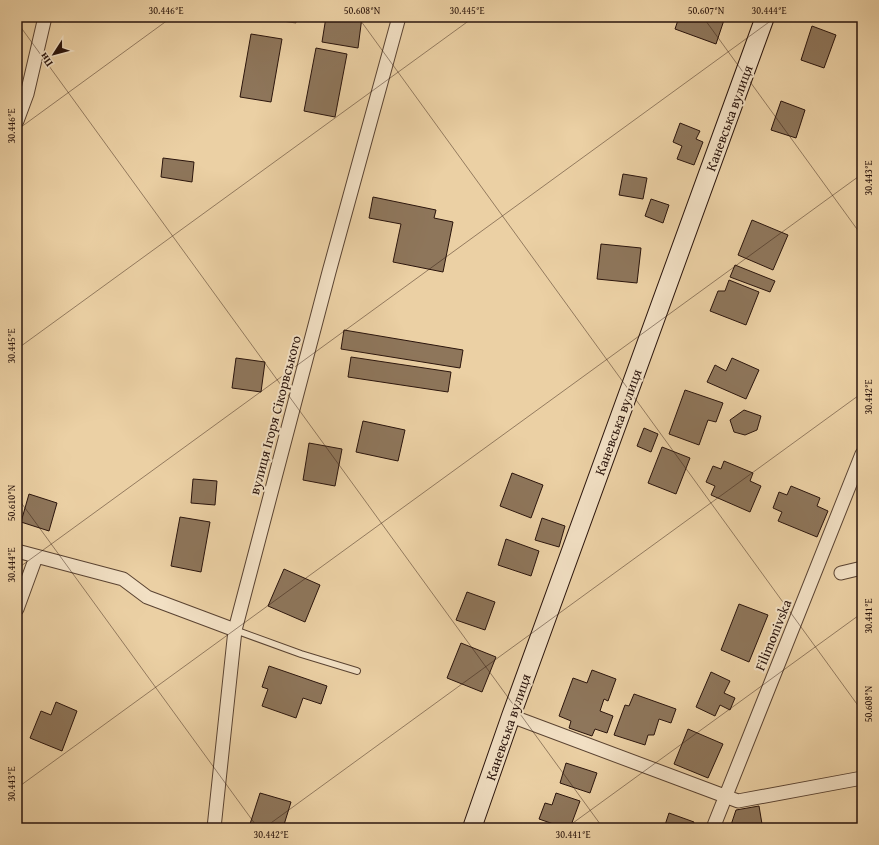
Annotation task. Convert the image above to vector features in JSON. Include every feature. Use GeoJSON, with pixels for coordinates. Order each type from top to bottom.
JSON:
{"type":"FeatureCollection","features":[{"type":"Feature","properties":{"kind":"street"},"geometry":{"type":"LineString","coordinates":[[17,121],[27,94],[45,17]]}},
{"type":"Feature","properties":{"kind":"street","name":"вулиця Ігоря Сікорвського"},"geometry":{"type":"LineString","coordinates":[[214,828],[235,630],[329,272],[399,17]]}},
{"type":"Feature","properties":{"kind":"street","name":"Каневська вулиця"},"geometry":{"type":"LineString","coordinates":[[472,828],[511,716],[765,17]]}},
{"type":"Feature","properties":{"kind":"street","name":"Filimonivska"},"geometry":{"type":"LineString","coordinates":[[713,828],[862,454]]}},
{"type":"Feature","properties":{"kind":"street"},"geometry":{"type":"LineString","coordinates":[[17,551],[124,580],[147,597],[235,630]]}},
{"type":"Feature","properties":{"kind":"street"},"geometry":{"type":"LineString","coordinates":[[17,609],[36,556]]}},
{"type":"Feature","properties":{"kind":"street"},"geometry":{"type":"LineString","coordinates":[[841,573],[862,568]]}},
{"type":"Feature","properties":{"kind":"street"},"geometry":{"type":"LineString","coordinates":[[511,716],[738,801],[862,778]]}},
{"type":"Feature","properties":{"kind":"lane"},"geometry":{"type":"LineString","coordinates":[[235,630],[301,654],[358,670]]}},
{"type":"Feature","properties":{"kind":"shaded area"},"geometry":{"type":"Polygon","coordinates":[[[269,17],[296,17],[296,23],[269,19],[269,17]]]}},
{"type":"Feature","properties":{"kind":"building"},"geometry":{"type":"Polygon","coordinates":[[[326,17],[362,17],[358,48],[322,42],[326,17]]]}},
{"type":"Feature","properties":{"kind":"building"},"geometry":{"type":"Polygon","coordinates":[[[679,17],[725,17],[716,44],[675,29],[679,17]]]}},
{"type":"Feature","properties":{"kind":"building"},"geometry":{"type":"Polygon","coordinates":[[[812,26],[836,35],[824,68],[801,60],[812,26]]]}},
{"type":"Feature","properties":{"kind":"building"},"geometry":{"type":"Polygon","coordinates":[[[251,34],[282,39],[271,102],[240,97],[251,34]]]}},
{"type":"Feature","properties":{"kind":"building"},"geometry":{"type":"Polygon","coordinates":[[[316,48],[347,54],[335,117],[304,111],[316,48]]]}},
{"type":"Feature","properties":{"kind":"building"},"geometry":{"type":"Polygon","coordinates":[[[781,101],[805,110],[796,138],[771,130],[781,101]]]}},
{"type":"Feature","properties":{"kind":"building"},"geometry":{"type":"Polygon","coordinates":[[[680,123],[700,131],[696,139],[703,142],[694,165],[677,159],[682,146],[673,142],[680,123]]]}},
{"type":"Feature","properties":{"kind":"building"},"geometry":{"type":"Polygon","coordinates":[[[163,158],[194,162],[192,182],[161,177],[163,158]]]}},
{"type":"Feature","properties":{"kind":"building"},"geometry":{"type":"Polygon","coordinates":[[[623,174],[647,178],[643,199],[619,195],[623,174]]]}},
{"type":"Feature","properties":{"kind":"building"},"geometry":{"type":"Polygon","coordinates":[[[373,197],[436,210],[434,218],[453,222],[443,272],[393,262],[401,224],[369,218],[373,197]]]}},
{"type":"Feature","properties":{"kind":"building"},"geometry":{"type":"Polygon","coordinates":[[[651,199],[669,205],[663,223],[645,216],[651,199]]]}},
{"type":"Feature","properties":{"kind":"building"},"geometry":{"type":"Polygon","coordinates":[[[752,220],[788,235],[773,270],[738,255],[752,220]]]}},
{"type":"Feature","properties":{"kind":"building"},"geometry":{"type":"Polygon","coordinates":[[[601,244],[641,248],[637,283],[597,279],[601,244]]]}},
{"type":"Feature","properties":{"kind":"building"},"geometry":{"type":"Polygon","coordinates":[[[735,265],[775,281],[770,292],[730,277],[735,265]]]}},
{"type":"Feature","properties":{"kind":"building"},"geometry":{"type":"Polygon","coordinates":[[[729,280],[759,292],[746,325],[710,311],[718,291],[725,291],[729,280]]]}},
{"type":"Feature","properties":{"kind":"building"},"geometry":{"type":"Polygon","coordinates":[[[344,330],[463,350],[460,368],[341,349],[344,330]]]}},
{"type":"Feature","properties":{"kind":"building"},"geometry":{"type":"Polygon","coordinates":[[[351,357],[451,372],[448,392],[348,377],[351,357]]]}},
{"type":"Feature","properties":{"kind":"building"},"geometry":{"type":"Polygon","coordinates":[[[236,358],[265,362],[261,392],[232,388],[236,358]]]}},
{"type":"Feature","properties":{"kind":"building"},"geometry":{"type":"Polygon","coordinates":[[[732,358],[759,370],[746,399],[707,382],[715,365],[726,371],[732,358]]]}},
{"type":"Feature","properties":{"kind":"building"},"geometry":{"type":"Polygon","coordinates":[[[685,390],[723,403],[716,422],[708,420],[699,445],[669,434],[685,390]]]}},
{"type":"Feature","properties":{"kind":"building"},"geometry":{"type":"Polygon","coordinates":[[[744,410],[761,416],[757,430],[745,435],[734,432],[730,420],[744,410]]]}},
{"type":"Feature","properties":{"kind":"building"},"geometry":{"type":"Polygon","coordinates":[[[363,421],[405,430],[398,461],[356,452],[363,421]]]}},
{"type":"Feature","properties":{"kind":"building"},"geometry":{"type":"Polygon","coordinates":[[[644,428],[658,434],[651,452],[637,446],[644,428]]]}},
{"type":"Feature","properties":{"kind":"building"},"geometry":{"type":"Polygon","coordinates":[[[309,443],[342,449],[335,486],[303,480],[309,443]]]}},
{"type":"Feature","properties":{"kind":"building"},"geometry":{"type":"Polygon","coordinates":[[[662,447],[690,458],[676,494],[648,483],[662,447]]]}},
{"type":"Feature","properties":{"kind":"building"},"geometry":{"type":"Polygon","coordinates":[[[724,461],[753,473],[750,481],[761,486],[750,512],[711,495],[715,486],[706,482],[713,466],[721,469],[724,461]]]}},
{"type":"Feature","properties":{"kind":"building"},"geometry":{"type":"Polygon","coordinates":[[[512,473],[543,485],[531,518],[500,506],[512,473]]]}},
{"type":"Feature","properties":{"kind":"building"},"geometry":{"type":"Polygon","coordinates":[[[193,479],[217,481],[215,505],[191,503],[193,479]]]}},
{"type":"Feature","properties":{"kind":"building"},"geometry":{"type":"Polygon","coordinates":[[[791,486],[820,498],[817,506],[828,511],[817,537],[778,521],[782,512],[773,508],[779,492],[787,495],[791,486]]]}},
{"type":"Feature","properties":{"kind":"building"},"geometry":{"type":"Polygon","coordinates":[[[29,494],[57,503],[49,531],[21,522],[29,494]]]}},
{"type":"Feature","properties":{"kind":"building"},"geometry":{"type":"Polygon","coordinates":[[[180,517],[210,522],[201,572],[171,566],[180,517]]]}},
{"type":"Feature","properties":{"kind":"building"},"geometry":{"type":"Polygon","coordinates":[[[542,518],[565,526],[559,547],[535,540],[542,518]]]}},
{"type":"Feature","properties":{"kind":"building"},"geometry":{"type":"Polygon","coordinates":[[[506,539],[539,551],[531,576],[498,565],[506,539]]]}},
{"type":"Feature","properties":{"kind":"building"},"geometry":{"type":"Polygon","coordinates":[[[284,569],[320,585],[305,622],[268,606],[284,569]]]}},
{"type":"Feature","properties":{"kind":"building"},"geometry":{"type":"Polygon","coordinates":[[[467,592],[495,602],[485,630],[456,620],[467,592]]]}},
{"type":"Feature","properties":{"kind":"building"},"geometry":{"type":"Polygon","coordinates":[[[739,604],[768,615],[749,662],[721,650],[739,604]]]}},
{"type":"Feature","properties":{"kind":"building"},"geometry":{"type":"Polygon","coordinates":[[[461,643],[496,657],[482,692],[447,678],[461,643]]]}},
{"type":"Feature","properties":{"kind":"building"},"geometry":{"type":"Polygon","coordinates":[[[269,666],[327,686],[321,704],[303,698],[296,718],[262,706],[268,689],[262,687],[269,666]]]}},
{"type":"Feature","properties":{"kind":"building"},"geometry":{"type":"Polygon","coordinates":[[[592,670],[616,679],[608,701],[604,699],[600,711],[613,716],[607,733],[595,729],[592,736],[569,728],[571,721],[559,716],[573,678],[587,683],[592,670]]]}},
{"type":"Feature","properties":{"kind":"building"},"geometry":{"type":"Polygon","coordinates":[[[711,672],[730,681],[724,693],[735,698],[730,710],[720,705],[715,716],[696,707],[711,672]]]}},
{"type":"Feature","properties":{"kind":"building"},"geometry":{"type":"Polygon","coordinates":[[[634,694],[676,709],[671,723],[659,719],[654,735],[648,735],[645,745],[614,735],[625,705],[629,706],[634,694]]]}},
{"type":"Feature","properties":{"kind":"building"},"geometry":{"type":"Polygon","coordinates":[[[56,702],[77,711],[62,751],[30,738],[41,711],[51,715],[56,702]]]}},
{"type":"Feature","properties":{"kind":"building"},"geometry":{"type":"Polygon","coordinates":[[[688,729],[723,744],[708,778],[674,764],[688,729]]]}},
{"type":"Feature","properties":{"kind":"building"},"geometry":{"type":"Polygon","coordinates":[[[566,763],[597,773],[590,793],[560,783],[566,763]]]}},
{"type":"Feature","properties":{"kind":"building"},"geometry":{"type":"Polygon","coordinates":[[[260,793],[291,802],[283,828],[263,828],[250,824],[260,793]]]}},
{"type":"Feature","properties":{"kind":"building"},"geometry":{"type":"Polygon","coordinates":[[[556,793],[580,801],[570,828],[565,828],[539,819],[545,803],[552,805],[556,793]]]}},
{"type":"Feature","properties":{"kind":"building"},"geometry":{"type":"Polygon","coordinates":[[[759,806],[762,824],[753,826],[754,828],[730,828],[736,810],[759,806]]]}},
{"type":"Feature","properties":{"kind":"building"},"geometry":{"type":"Polygon","coordinates":[[[669,813],[694,822],[692,828],[664,828],[669,813]]]}}]}
